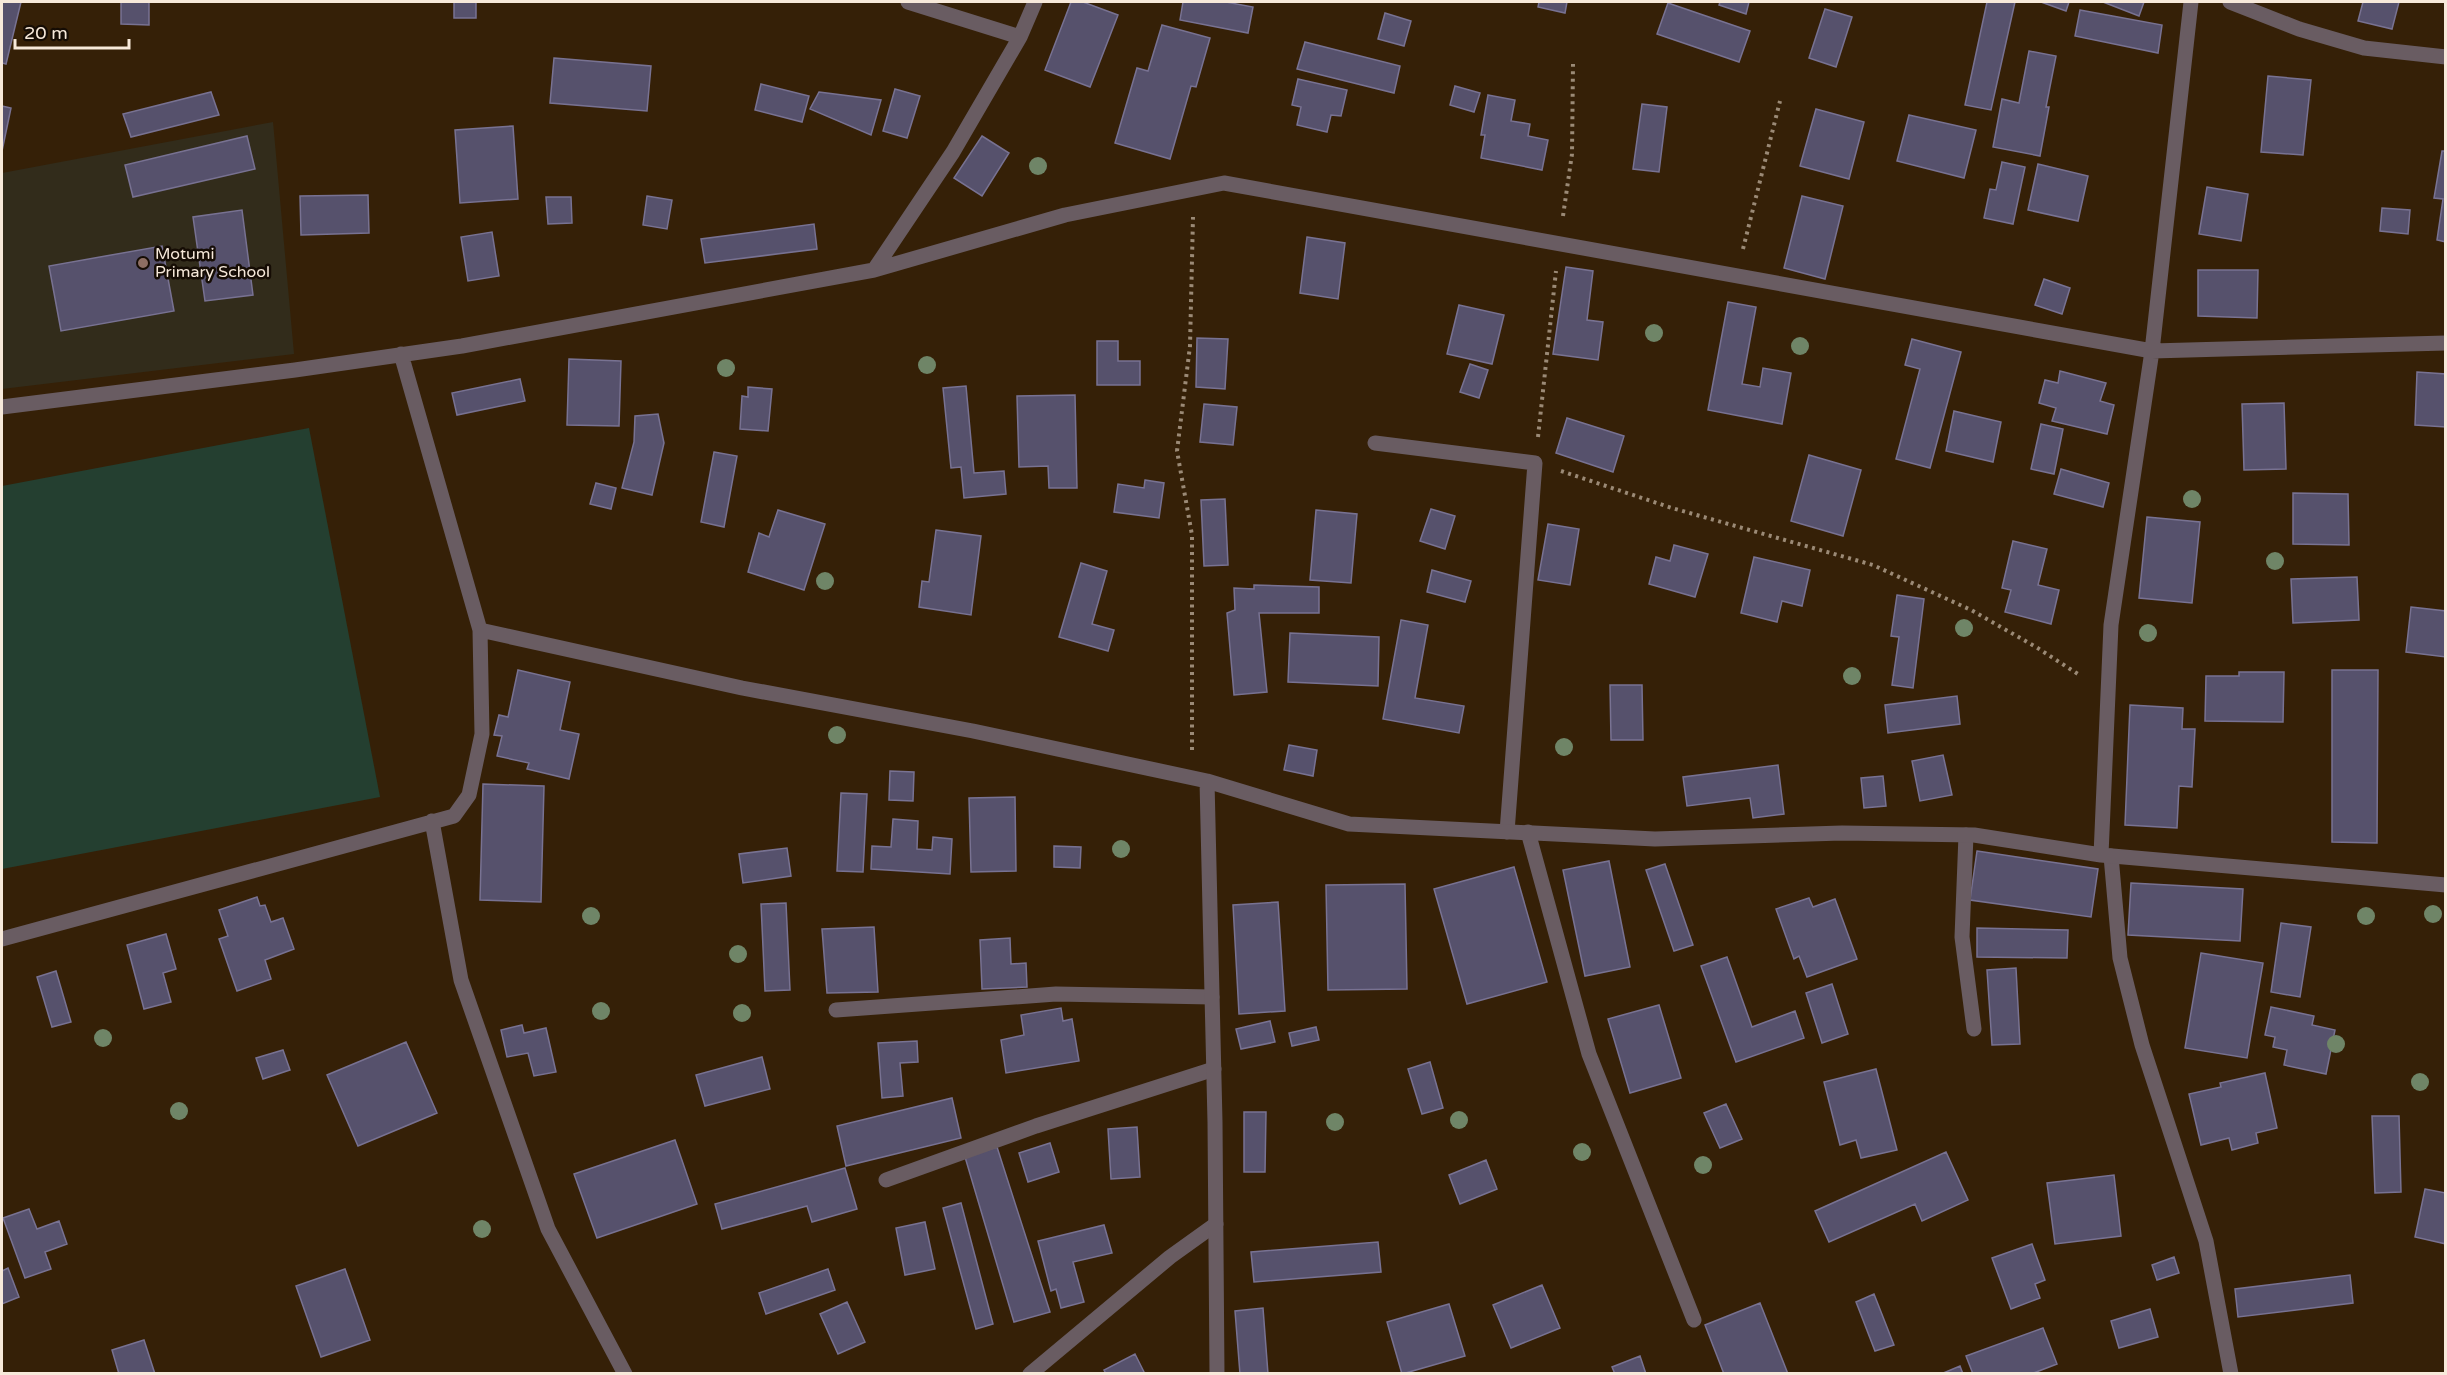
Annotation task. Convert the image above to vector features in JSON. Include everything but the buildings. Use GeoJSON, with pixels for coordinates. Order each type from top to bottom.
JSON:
{"type":"FeatureCollection","features":[{"type":"Feature","properties":{"kind":"street"},"geometry":{"type":"LineString","coordinates":[[909,2],[1020,38]]}},
{"type":"Feature","properties":{"kind":"street"},"geometry":{"type":"LineString","coordinates":[[874,270],[953,152],[1020,38],[1035,2]]}},
{"type":"Feature","properties":{"kind":"street"},"geometry":{"type":"LineString","coordinates":[[2191,2],[2152,351],[2111,625],[2106,855],[2120,958],[2142,1045],[2206,1241],[2231,1374]]}},
{"type":"Feature","properties":{"kind":"street"},"geometry":{"type":"LineString","coordinates":[[2230,2],[2299,29],[2364,48],[2445,57]]}},
{"type":"Feature","properties":{"kind":"street"},"geometry":{"type":"LineString","coordinates":[[2,407],[295,370],[462,346],[874,270],[1065,215],[1224,183],[2152,351],[2445,343]]}},
{"type":"Feature","properties":{"kind":"street"},"geometry":{"type":"LineString","coordinates":[[2,939],[454,816],[469,795],[482,734],[480,630],[400,354]]}},
{"type":"Feature","properties":{"kind":"street"},"geometry":{"type":"LineString","coordinates":[[1376,443],[1535,463],[1508,832]]}},
{"type":"Feature","properties":{"kind":"street"},"geometry":{"type":"LineString","coordinates":[[480,630],[742,688],[973,731],[1200,780],[1349,824],[1655,839],[1842,833],[1966,835],[2106,855],[2445,885]]}},
{"type":"Feature","properties":{"kind":"street"},"geometry":{"type":"LineString","coordinates":[[1200,780],[1212,997],[1217,1374]]}},
{"type":"Feature","properties":{"kind":"street"},"geometry":{"type":"LineString","coordinates":[[432,821],[465,992],[548,1229],[625,1374]]}},
{"type":"Feature","properties":{"kind":"street"},"geometry":{"type":"LineString","coordinates":[[1528,832],[1589,1054],[1694,1320]]}},
{"type":"Feature","properties":{"kind":"street"},"geometry":{"type":"LineString","coordinates":[[1966,835],[1962,937],[1974,1029]]}},
{"type":"Feature","properties":{"kind":"street"},"geometry":{"type":"LineString","coordinates":[[836,1010],[1056,994],[1212,997]]}},
{"type":"Feature","properties":{"kind":"street"},"geometry":{"type":"LineString","coordinates":[[886,1180],[1036,1126],[1214,1069]]}},
{"type":"Feature","properties":{"kind":"street"},"geometry":{"type":"LineString","coordinates":[[1030,1374],[1170,1257],[1216,1224]]}},
{"type":"Feature","properties":{"kind":"path"},"geometry":{"type":"LineString","coordinates":[[1573,64],[1572,154],[1559,243],[1535,463],[1672,508],[1873,565],[1971,610],[2036,647],[2077,675],[2108,682]]}},
{"type":"Feature","properties":{"kind":"path"},"geometry":{"type":"LineString","coordinates":[[1736,276],[1780,101]]}},
{"type":"Feature","properties":{"kind":"path"},"geometry":{"type":"LineString","coordinates":[[1194,189],[1190,346],[1177,451],[1192,535],[1200,780]]}},
{"type":"Feature","properties":{"kind":"shaded area","name":"Motumi Primary School"},"geometry":{"type":"Polygon","coordinates":[[[273,122],[294,354],[2,389],[2,173],[273,122]]]}},
{"type":"Feature","properties":{"kind":"green space"},"geometry":{"type":"Polygon","coordinates":[[[309,428],[380,797],[2,869],[2,486],[309,428]]]}},
{"type":"Feature","properties":{"kind":"place","name":"Motumi Primary School"},"geometry":{"type":"Point","coordinates":[143,263]}}]}
